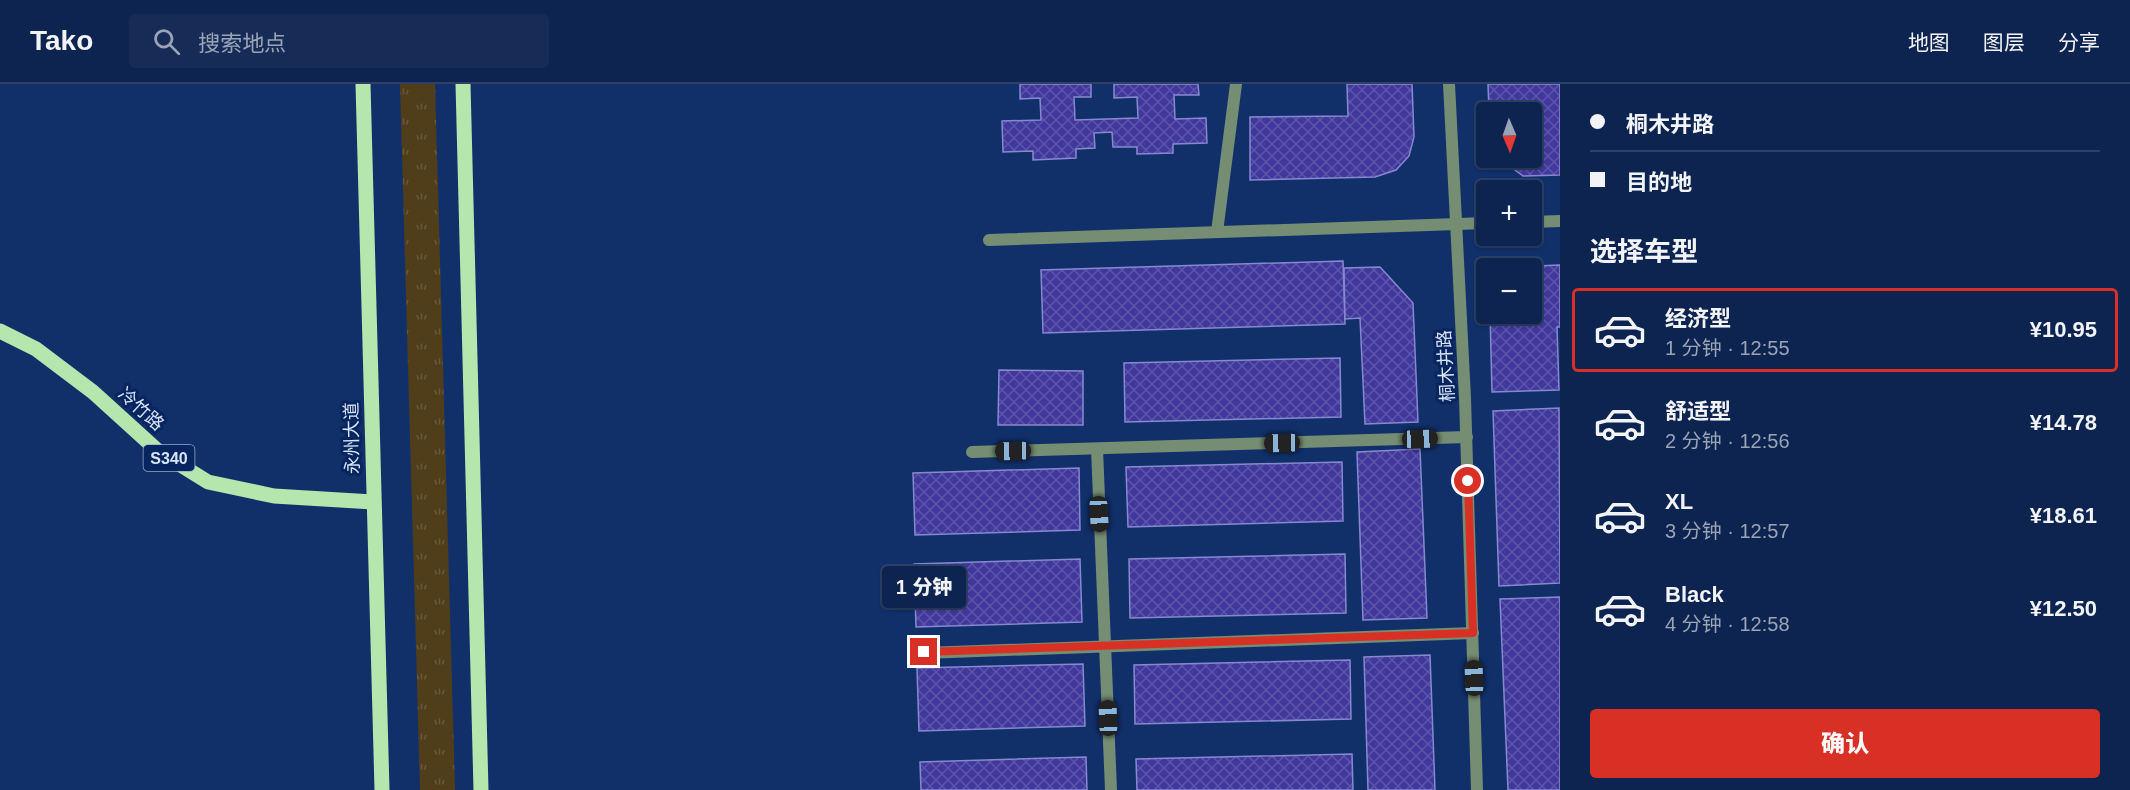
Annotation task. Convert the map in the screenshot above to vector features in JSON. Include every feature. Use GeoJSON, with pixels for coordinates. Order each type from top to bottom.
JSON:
{"type":"FeatureCollection","features":[{"type":"Feature","properties":{"kind":"main road","name":"永州大道"},"geometry":{"type":"LineString","coordinates":[[363,84],[382,790]]}},
{"type":"Feature","properties":{"kind":"main road"},"geometry":{"type":"LineString","coordinates":[[463,84],[481,790]]}},
{"type":"Feature","properties":{"kind":"main road","name":"冷竹路"},"geometry":{"type":"LineString","coordinates":[[0,331],[36,349],[93,392],[158,451],[208,482],[274,496],[373,502]]}},
{"type":"Feature","properties":{"kind":"street"},"geometry":{"type":"LineString","coordinates":[[1217,232],[1236,84]]}},
{"type":"Feature","properties":{"kind":"street","name":"桐木井路"},"geometry":{"type":"LineString","coordinates":[[1449,84],[1467,437],[1477,790]]}},
{"type":"Feature","properties":{"kind":"street"},"geometry":{"type":"LineString","coordinates":[[1542,221],[1560,220]]}},
{"type":"Feature","properties":{"kind":"street"},"geometry":{"type":"LineString","coordinates":[[989,240],[1476,223]]}},
{"type":"Feature","properties":{"kind":"street"},"geometry":{"type":"LineString","coordinates":[[972,452],[1467,437]]}},
{"type":"Feature","properties":{"kind":"street"},"geometry":{"type":"LineString","coordinates":[[1097,449],[1111,790]]}},
{"type":"Feature","properties":{"kind":"street"},"geometry":{"type":"LineString","coordinates":[[924,652],[1473,633]]}},
{"type":"Feature","properties":{"kind":"green space"},"geometry":{"type":"Polygon","coordinates":[[[400,84],[435,84],[455,790],[420,790],[400,84]]]}},
{"type":"Feature","properties":{"kind":"building"},"geometry":{"type":"Polygon","coordinates":[[[1020,84],[1091,84],[1091,97],[1074,97],[1075,120],[1138,118],[1137,97],[1114,98],[1114,84],[1198,84],[1199,95],[1174,95],[1175,119],[1206,118],[1207,143],[1173,144],[1173,153],[1137,154],[1137,147],[1113,147],[1112,132],[1094,133],[1095,148],[1076,149],[1076,158],[1033,160],[1033,151],[1003,152],[1002,121],[1041,120],[1040,98],[1020,99],[1020,84]]]}},
{"type":"Feature","properties":{"kind":"building"},"geometry":{"type":"Polygon","coordinates":[[[1347,84],[1412,84],[1414,137],[1409,156],[1396,170],[1375,177],[1250,180],[1250,117],[1348,116],[1347,84]]]}},
{"type":"Feature","properties":{"kind":"building"},"geometry":{"type":"Polygon","coordinates":[[[1488,84],[1560,84],[1560,175],[1523,176],[1512,168],[1542,168],[1542,102],[1489,102],[1488,84]]]}},
{"type":"Feature","properties":{"kind":"building"},"geometry":{"type":"Polygon","coordinates":[[[1343,261],[1345,324],[1043,333],[1041,270],[1343,261]]]}},
{"type":"Feature","properties":{"kind":"building"},"geometry":{"type":"Polygon","coordinates":[[[1560,265],[1560,327],[1557,327],[1559,390],[1492,392],[1490,324],[1542,324],[1542,266],[1560,265]]]}},
{"type":"Feature","properties":{"kind":"building"},"geometry":{"type":"Polygon","coordinates":[[[1380,267],[1413,303],[1418,422],[1365,424],[1360,318],[1345,319],[1344,268],[1380,267]]]}},
{"type":"Feature","properties":{"kind":"building"},"geometry":{"type":"Polygon","coordinates":[[[1340,358],[1341,417],[1125,422],[1124,363],[1340,358]]]}},
{"type":"Feature","properties":{"kind":"building"},"geometry":{"type":"Polygon","coordinates":[[[999,370],[1083,371],[1083,425],[998,425],[999,370]]]}},
{"type":"Feature","properties":{"kind":"building"},"geometry":{"type":"Polygon","coordinates":[[[1559,408],[1560,583],[1499,586],[1493,411],[1559,408]]]}},
{"type":"Feature","properties":{"kind":"building"},"geometry":{"type":"Polygon","coordinates":[[[1420,449],[1427,618],[1363,620],[1357,452],[1420,449]]]}},
{"type":"Feature","properties":{"kind":"building"},"geometry":{"type":"Polygon","coordinates":[[[1342,462],[1343,521],[1128,527],[1126,467],[1342,462]]]}},
{"type":"Feature","properties":{"kind":"building"},"geometry":{"type":"Polygon","coordinates":[[[1079,468],[1080,530],[915,535],[913,473],[1079,468]]]}},
{"type":"Feature","properties":{"kind":"building"},"geometry":{"type":"Polygon","coordinates":[[[1345,554],[1346,613],[1130,618],[1129,559],[1345,554]]]}},
{"type":"Feature","properties":{"kind":"building"},"geometry":{"type":"Polygon","coordinates":[[[1080,559],[1082,622],[916,627],[914,564],[1080,559]]]}},
{"type":"Feature","properties":{"kind":"building"},"geometry":{"type":"Polygon","coordinates":[[[1560,597],[1560,790],[1508,790],[1500,599],[1560,597]]]}},
{"type":"Feature","properties":{"kind":"building"},"geometry":{"type":"Polygon","coordinates":[[[1430,655],[1435,790],[1368,790],[1364,657],[1430,655]]]}},
{"type":"Feature","properties":{"kind":"building"},"geometry":{"type":"Polygon","coordinates":[[[1350,660],[1351,719],[1135,724],[1134,665],[1350,660]]]}},
{"type":"Feature","properties":{"kind":"building"},"geometry":{"type":"Polygon","coordinates":[[[1083,664],[1085,726],[919,731],[917,668],[1083,664]]]}},
{"type":"Feature","properties":{"kind":"building"},"geometry":{"type":"Polygon","coordinates":[[[1352,754],[1353,790],[1137,790],[1136,759],[1352,754]]]}},
{"type":"Feature","properties":{"kind":"building"},"geometry":{"type":"Polygon","coordinates":[[[1086,757],[1087,790],[921,790],[920,762],[1086,757]]]}},
{"type":"Feature","properties":{"kind":"route"},"geometry":{"type":"LineString","coordinates":[[924,652],[1473,633],[1468,481]]}}]}
